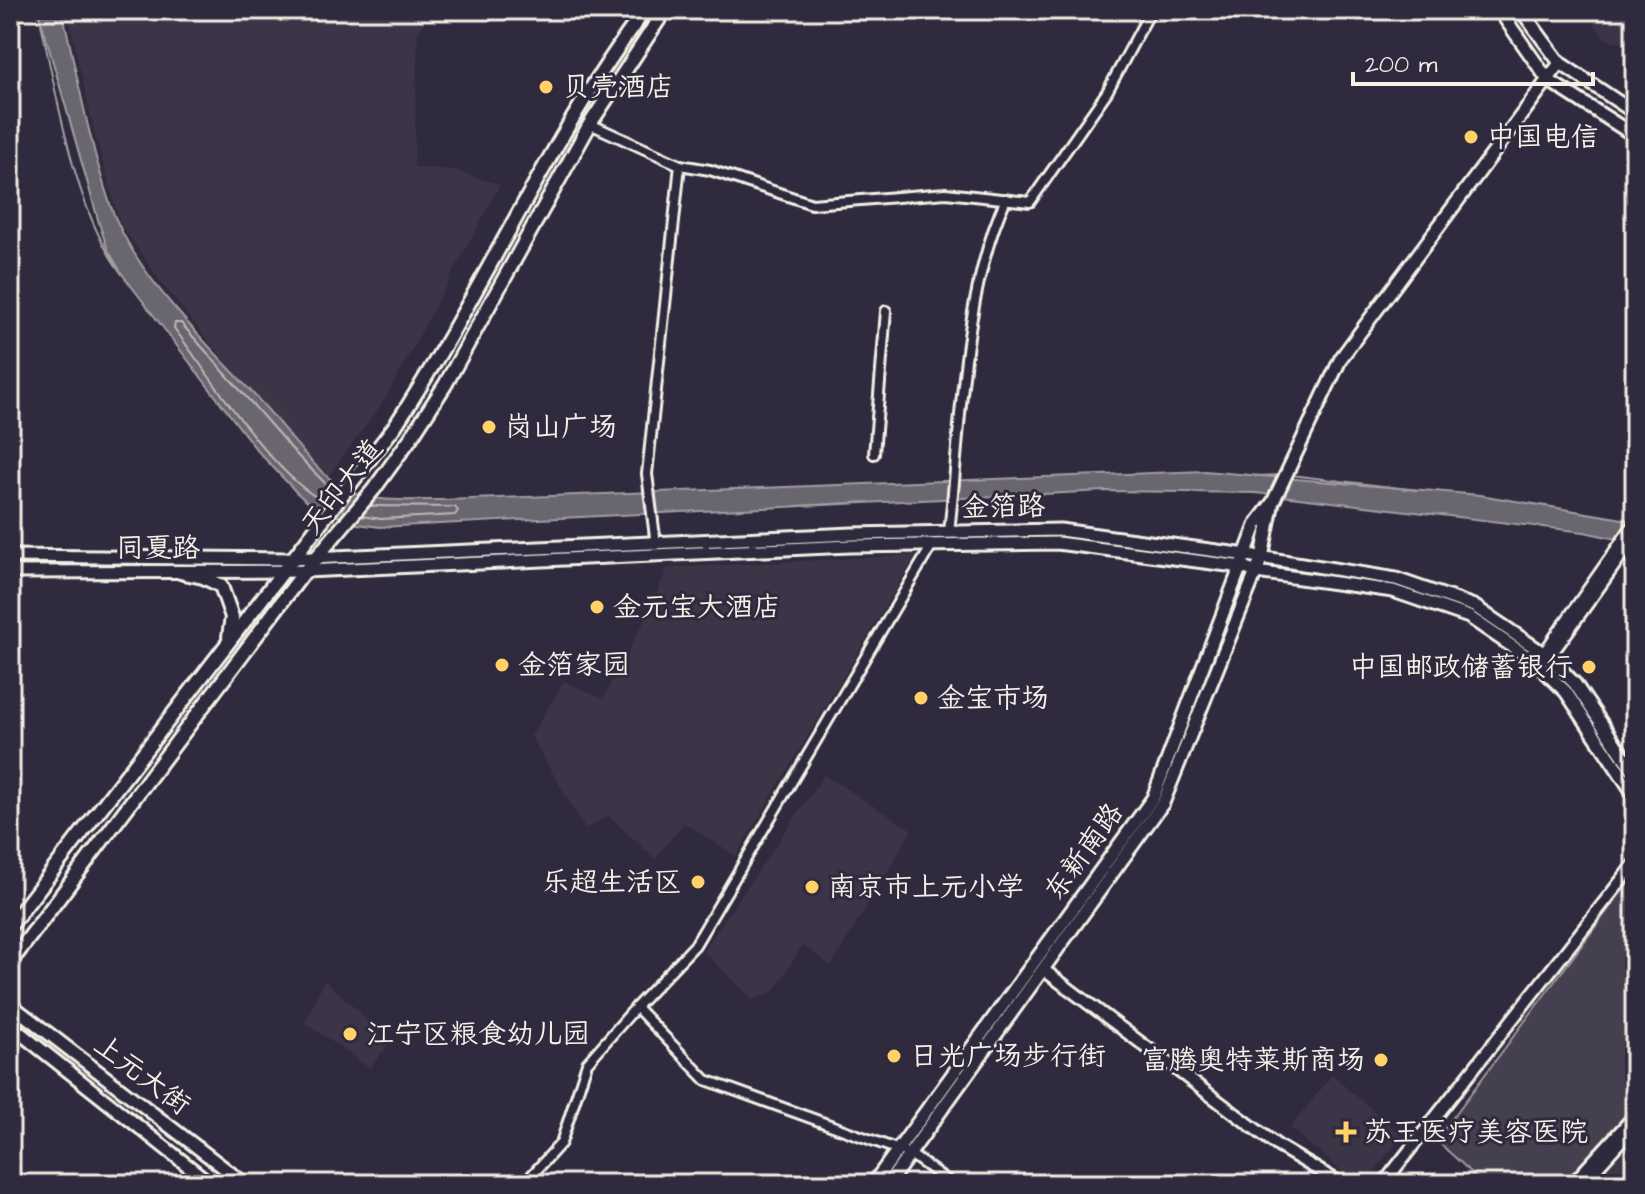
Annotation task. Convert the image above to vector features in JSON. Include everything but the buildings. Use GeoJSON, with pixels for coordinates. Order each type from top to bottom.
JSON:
{"type":"FeatureCollection","features":[{"type":"Feature","properties":{"kind":"main road","name":"天印大道"},"geometry":{"type":"LineString","coordinates":[[10,926],[290,559],[355,480],[431,372],[501,241],[605,68],[645,10]]}},
{"type":"Feature","properties":{"kind":"main road","name":"天印大道"},"geometry":{"type":"LineString","coordinates":[[10,963],[305,571],[374,489],[445,385],[590,124],[665,10]]}},
{"type":"Feature","properties":{"kind":"main road"},"geometry":{"type":"LineString","coordinates":[[1499,10],[1548,80],[1635,136]]}},
{"type":"Feature","properties":{"kind":"main road"},"geometry":{"type":"LineString","coordinates":[[1521,10],[1560,63],[1635,113]]}},
{"type":"Feature","properties":{"kind":"main road"},"geometry":{"type":"LineString","coordinates":[[1273,502],[1341,358],[1560,63]]}},
{"type":"Feature","properties":{"kind":"main road","name":"东新南路"},"geometry":{"type":"LineString","coordinates":[[888,1184],[904,1151],[1153,798],[1243,567],[1257,523],[1273,502]]}},
{"type":"Feature","properties":{"kind":"main road","name":"东新南路"},"geometry":{"type":"LineString","coordinates":[[873,1184],[904,1151],[1044,970],[1163,803],[1262,557],[1273,502]]}},
{"type":"Feature","properties":{"kind":"main road","name":"金箔路"},"geometry":{"type":"LineString","coordinates":[[290,559],[852,534],[1060,530],[1262,557],[1396,579],[1474,606],[1575,684],[1635,773]]}},
{"type":"Feature","properties":{"kind":"main road"},"geometry":{"type":"LineString","coordinates":[[1543,658],[1633,531]]}},
{"type":"Feature","properties":{"kind":"main road","name":"金箔路"},"geometry":{"type":"LineString","coordinates":[[305,571],[932,545],[1057,543],[1243,567],[1256,572],[1393,591],[1469,617],[1543,658],[1632,791],[1635,801]]}},
{"type":"Feature","properties":{"kind":"main road","name":"同夏路"},"geometry":{"type":"LineString","coordinates":[[10,556],[290,559]]}},
{"type":"Feature","properties":{"kind":"main road","name":"同夏路"},"geometry":{"type":"LineString","coordinates":[[10,572],[305,571]]}},
{"type":"Feature","properties":{"kind":"main road"},"geometry":{"type":"LineString","coordinates":[[180,572],[203,577],[221,586],[232,617],[229,640]]}},
{"type":"Feature","properties":{"kind":"main road","name":"上元大街"},"geometry":{"type":"LineString","coordinates":[[10,1004],[245,1184]]}},
{"type":"Feature","properties":{"kind":"main road","name":"上元大街"},"geometry":{"type":"LineString","coordinates":[[10,1025],[211,1184]]}},
{"type":"Feature","properties":{"kind":"street"},"geometry":{"type":"LineString","coordinates":[[590,124],[680,165],[710,170],[812,204],[946,193],[1030,202],[1107,92],[1151,10]]}},
{"type":"Feature","properties":{"kind":"street"},"geometry":{"type":"LineString","coordinates":[[656,545],[647,474],[680,165]]}},
{"type":"Feature","properties":{"kind":"street"},"geometry":{"type":"LineString","coordinates":[[949,532],[973,310],[995,221],[1006,199]]}},
{"type":"Feature","properties":{"kind":"street"},"geometry":{"type":"LineString","coordinates":[[874,454],[886,311]]}},
{"type":"Feature","properties":{"kind":"street"},"geometry":{"type":"LineString","coordinates":[[524,1184],[561,1143],[587,1063],[695,945],[932,545]]}},
{"type":"Feature","properties":{"kind":"street"},"geometry":{"type":"LineString","coordinates":[[1383,1184],[1635,863]]}},
{"type":"Feature","properties":{"kind":"street"},"geometry":{"type":"LineString","coordinates":[[1044,970],[1278,1146],[1342,1184]]}},
{"type":"Feature","properties":{"kind":"street"},"geometry":{"type":"LineString","coordinates":[[636,1007],[706,1080],[904,1151],[952,1184]]}},
{"type":"Feature","properties":{"kind":"street"},"geometry":{"type":"LineString","coordinates":[[1572,1184],[1635,1115]]}},
{"type":"Feature","properties":{"kind":"street"},"geometry":{"type":"LineString","coordinates":[[1582,1184],[1635,1125]]}},
{"type":"Feature","properties":{"kind":"shaded area"},"geometry":{"type":"Polygon","coordinates":[[[67,10],[433,10],[418,31],[414,167],[453,170],[500,185],[386,398],[328,477],[253,395],[162,284],[120,223],[96,139],[67,10]]]}},
{"type":"Feature","properties":{"kind":"shaded area"},"geometry":{"type":"Polygon","coordinates":[[[1583,10],[1635,10],[1635,43],[1607,40],[1583,10]]]}},
{"type":"Feature","properties":{"kind":"shaded area"},"geometry":{"type":"Polygon","coordinates":[[[916,555],[736,856],[684,823],[655,859],[609,816],[585,829],[531,736],[564,681],[603,699],[650,610],[667,568],[916,555]]]}},
{"type":"Feature","properties":{"kind":"shaded area","name":"南京市上元小学"},"geometry":{"type":"Polygon","coordinates":[[[824,775],[912,830],[831,966],[803,945],[774,991],[753,1000],[703,951],[824,775]]]}},
{"type":"Feature","properties":{"kind":"shaded area"},"geometry":{"type":"Polygon","coordinates":[[[1635,874],[1635,1107],[1565,1184],[1484,1184],[1436,1140],[1635,874]]]}},
{"type":"Feature","properties":{"kind":"shaded area","name":"江宁区粮食幼儿园"},"geometry":{"type":"Polygon","coordinates":[[[324,980],[360,1012],[387,1046],[370,1068],[305,1023],[324,980]]]}},
{"type":"Feature","properties":{"kind":"shaded area","name":"苏王医疗美容医院"},"geometry":{"type":"Polygon","coordinates":[[[1332,1075],[1402,1136],[1364,1184],[1357,1184],[1290,1128],[1332,1075]]]}},
{"type":"Feature","properties":{"kind":"shaded area"},"geometry":{"type":"Polygon","coordinates":[[[1635,1135],[1635,1184],[1591,1184],[1635,1135]]]}},
{"type":"Feature","properties":{"kind":"water"},"geometry":{"type":"Polygon","coordinates":[[[38,10],[62,10],[110,204],[138,260],[179,313],[313,463],[333,481],[354,493],[393,500],[445,500],[1205,471],[1480,495],[1635,521],[1635,543],[1584,532],[1256,493],[1105,491],[380,527],[357,524],[311,505],[297,493],[256,449],[122,274],[108,250],[99,223],[38,10]]]}},
{"type":"Feature","properties":{"kind":"waterway"},"geometry":{"type":"LineString","coordinates":[[38,10],[68,148],[79,183],[105,248],[122,274]]}},
{"type":"Feature","properties":{"kind":"waterway"},"geometry":{"type":"LineString","coordinates":[[1255,476],[1281,475]]}},
{"type":"Feature","properties":{"kind":"waterway"},"geometry":{"type":"LineString","coordinates":[[1291,475],[1416,490]]}},
{"type":"Feature","properties":{"kind":"waterway"},"geometry":{"type":"LineString","coordinates":[[795,506],[868,502]]}},
{"type":"Feature","properties":{"kind":"place","name":"贝壳酒店"},"geometry":{"type":"Point","coordinates":[546,87]}},
{"type":"Feature","properties":{"kind":"place","name":"中国电信"},"geometry":{"type":"Point","coordinates":[1471,137]}},
{"type":"Feature","properties":{"kind":"place","name":"岗山广场"},"geometry":{"type":"Point","coordinates":[489,427]}},
{"type":"Feature","properties":{"kind":"place","name":"金元宝大酒店"},"geometry":{"type":"Point","coordinates":[597,607]}},
{"type":"Feature","properties":{"kind":"place","name":"金箔家园"},"geometry":{"type":"Point","coordinates":[502,665]}},
{"type":"Feature","properties":{"kind":"place","name":"中国邮政储蓄银行"},"geometry":{"type":"Point","coordinates":[1589,667]}},
{"type":"Feature","properties":{"kind":"place","name":"金宝市场"},"geometry":{"type":"Point","coordinates":[921,698]}},
{"type":"Feature","properties":{"kind":"place","name":"乐超生活区"},"geometry":{"type":"Point","coordinates":[698,882]}},
{"type":"Feature","properties":{"kind":"place","name":"南京市上元小学"},"geometry":{"type":"Point","coordinates":[812,887]}},
{"type":"Feature","properties":{"kind":"place","name":"江宁区粮食幼儿园"},"geometry":{"type":"Point","coordinates":[350,1034]}},
{"type":"Feature","properties":{"kind":"place","name":"日光广场步行街"},"geometry":{"type":"Point","coordinates":[894,1056]}},
{"type":"Feature","properties":{"kind":"place","name":"富腾奥特莱斯商场"},"geometry":{"type":"Point","coordinates":[1381,1060]}},
{"type":"Feature","properties":{"kind":"place","name":"苏王医疗美容医院"},"geometry":{"type":"Point","coordinates":[1346,1132]}}]}
